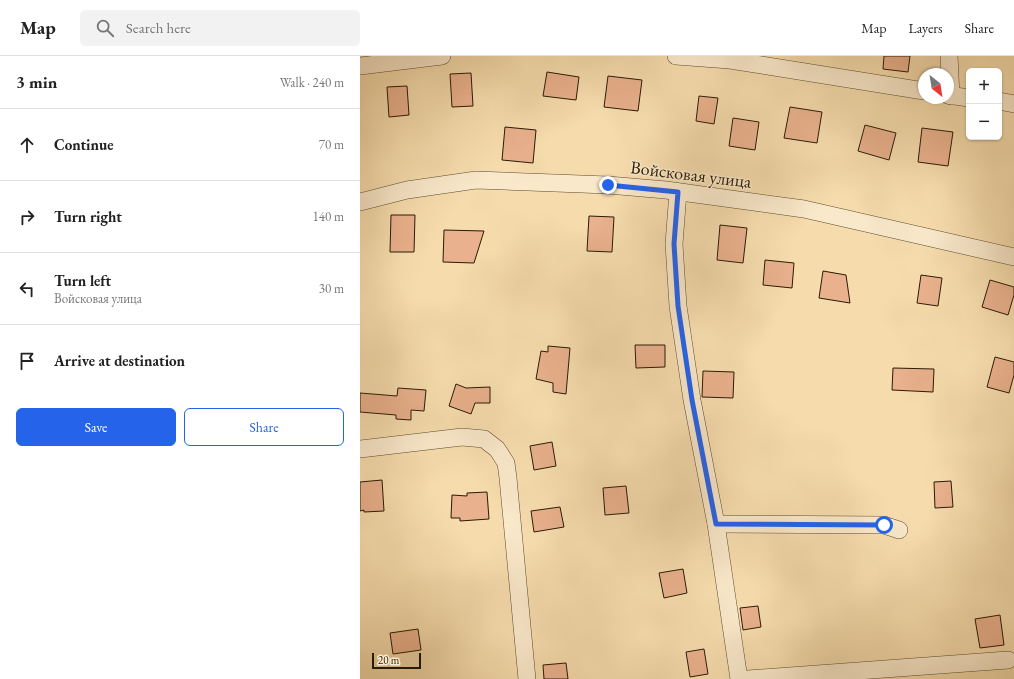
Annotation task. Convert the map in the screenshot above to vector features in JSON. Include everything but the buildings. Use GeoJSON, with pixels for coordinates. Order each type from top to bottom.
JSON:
{"type":"FeatureCollection","features":[{"type":"Feature","properties":{"kind":"street"},"geometry":{"type":"LineString","coordinates":[[360,66],[442,56]]}},
{"type":"Feature","properties":{"kind":"street"},"geometry":{"type":"LineString","coordinates":[[676,56],[730,60],[918,90]]}},
{"type":"Feature","properties":{"kind":"street"},"geometry":{"type":"LineString","coordinates":[[949,56],[949,68]]}},
{"type":"Feature","properties":{"kind":"street"},"geometry":{"type":"LineString","coordinates":[[954,96],[966,98]]}},
{"type":"Feature","properties":{"kind":"street"},"geometry":{"type":"LineString","coordinates":[[1002,102],[1014,104]]}},
{"type":"Feature","properties":{"kind":"street","name":"Войсковая улица"},"geometry":{"type":"LineString","coordinates":[[360,202],[406,190],[476,180],[608,185],[678,192],[804,209],[1014,257]]}},
{"type":"Feature","properties":{"kind":"street"},"geometry":{"type":"LineString","coordinates":[[678,192],[674,244],[678,306],[692,400],[716,524],[739,679]]}},
{"type":"Feature","properties":{"kind":"street"},"geometry":{"type":"LineString","coordinates":[[360,449],[462,437],[484,439],[497,449],[506,463],[508,478],[527,679]]}},
{"type":"Feature","properties":{"kind":"street"},"geometry":{"type":"LineString","coordinates":[[716,524],[884,525],[898,530]]}},
{"type":"Feature","properties":{"kind":"street"},"geometry":{"type":"LineString","coordinates":[[748,679],[1008,660]]}},
{"type":"Feature","properties":{"kind":"route"},"geometry":{"type":"LineString","coordinates":[[608,185],[678,192],[674,244],[678,306],[692,400],[716,524],[884,525]]}}]}
